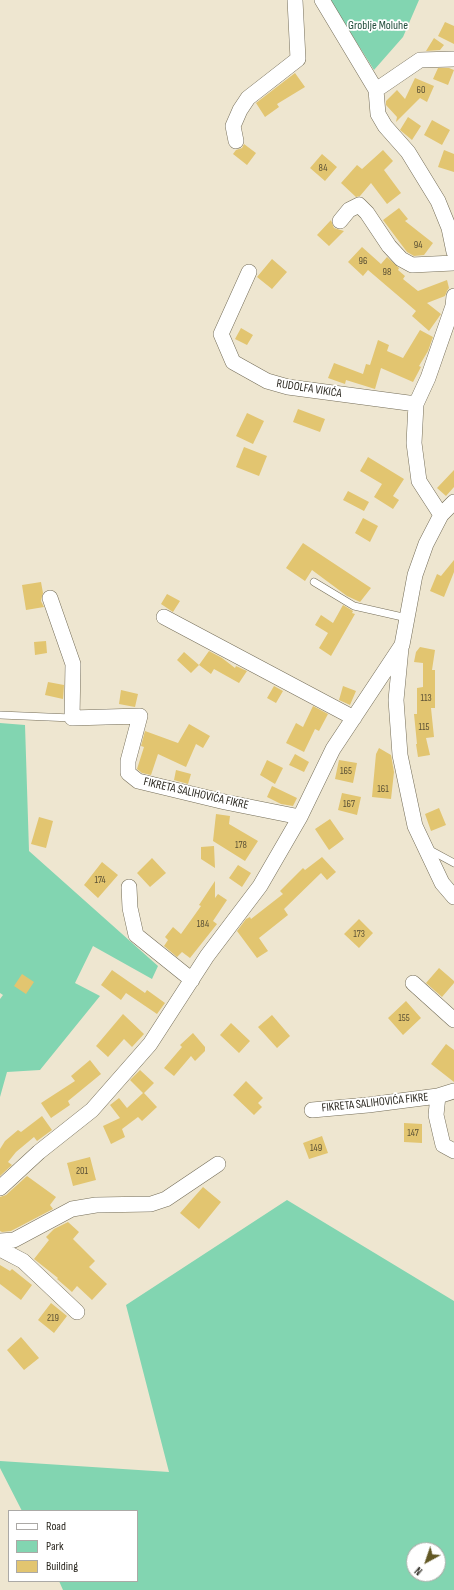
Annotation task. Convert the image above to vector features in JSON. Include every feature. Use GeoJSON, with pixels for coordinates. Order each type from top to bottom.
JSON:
{"type":"FeatureCollection","features":[{"type":"Feature","properties":{"kind":"street"},"geometry":{"type":"LineString","coordinates":[[236,141],[233,126],[240,110],[248,98],[298,59],[295,0]]}},
{"type":"Feature","properties":{"kind":"street"},"geometry":{"type":"LineString","coordinates":[[322,0],[376,90],[378,114],[385,126],[408,152],[438,201],[449,228],[454,252]]}},
{"type":"Feature","properties":{"kind":"street"},"geometry":{"type":"LineString","coordinates":[[376,90],[420,60],[454,59]]}},
{"type":"Feature","properties":{"kind":"street"},"geometry":{"type":"LineString","coordinates":[[340,221],[349,210],[359,204],[367,213],[388,246],[401,259],[412,265],[454,263]]}},
{"type":"Feature","properties":{"kind":"street","name":"RUDOLFA VIKIĆA"},"geometry":{"type":"LineString","coordinates":[[249,272],[221,334],[233,362],[267,382],[288,387],[416,404]]}},
{"type":"Feature","properties":{"kind":"street"},"geometry":{"type":"LineString","coordinates":[[441,515],[419,481],[414,443],[416,404],[428,378],[453,306],[454,296]]}},
{"type":"Feature","properties":{"kind":"street"},"geometry":{"type":"LineString","coordinates":[[454,502],[441,515],[426,544],[415,575],[402,646],[396,700],[400,755],[415,826],[442,883],[454,897]]}},
{"type":"Feature","properties":{"kind":"street"},"geometry":{"type":"LineString","coordinates":[[50,598],[73,664],[72,718]]}},
{"type":"Feature","properties":{"kind":"street"},"geometry":{"type":"LineString","coordinates":[[164,617],[354,718]]}},
{"type":"Feature","properties":{"kind":"street"},"geometry":{"type":"LineString","coordinates":[[0,1188],[39,1152],[92,1110],[150,1044],[208,956],[260,886],[300,817],[333,749],[402,646]]}},
{"type":"Feature","properties":{"kind":"street","name":"FIKRETA SALIHOVIĆA FIKRE"},"geometry":{"type":"LineString","coordinates":[[72,718],[140,716],[128,767],[128,773],[138,781],[225,802],[300,817]]}},
{"type":"Feature","properties":{"kind":"street"},"geometry":{"type":"LineString","coordinates":[[129,887],[130,908],[136,935],[192,980]]}},
{"type":"Feature","properties":{"kind":"street"},"geometry":{"type":"LineString","coordinates":[[413,983],[454,1020]]}},
{"type":"Feature","properties":{"kind":"street","name":"FIKRETA SALIHOVIĆA FIKRE"},"geometry":{"type":"LineString","coordinates":[[312,1110],[368,1105],[438,1096],[454,1091]]}},
{"type":"Feature","properties":{"kind":"street","name":"FIKRETA SALIHOVIĆA FIKRE"},"geometry":{"type":"LineString","coordinates":[[438,1096],[436,1115],[443,1146],[454,1151]]}},
{"type":"Feature","properties":{"kind":"street"},"geometry":{"type":"LineString","coordinates":[[0,1241],[14,1240],[72,1209],[96,1205],[151,1204],[166,1199],[218,1164]]}},
{"type":"Feature","properties":{"kind":"street"},"geometry":{"type":"LineString","coordinates":[[0,1249],[23,1261],[77,1312]]}},
{"type":"Feature","properties":{"kind":"lane"},"geometry":{"type":"LineString","coordinates":[[314,582],[354,606],[407,618]]}},
{"type":"Feature","properties":{"kind":"lane"},"geometry":{"type":"LineString","coordinates":[[0,715],[72,718]]}},
{"type":"Feature","properties":{"kind":"lane"},"geometry":{"type":"LineString","coordinates":[[426,848],[454,864]]}},
{"type":"Feature","properties":{"kind":"green space","name":"Groblje Moluhe"},"geometry":{"type":"Polygon","coordinates":[[[330,0],[419,0],[403,37],[374,70],[330,0]]]}},
{"type":"Feature","properties":{"kind":"green space"},"geometry":{"type":"Polygon","coordinates":[[[0,723],[25,725],[29,851],[158,966],[152,979],[93,946],[75,983],[100,996],[40,1070],[7,1072],[0,1097],[0,999],[3,995],[0,993],[0,723]]]}},
{"type":"Feature","properties":{"kind":"green space"},"geometry":{"type":"Polygon","coordinates":[[[287,1200],[454,1301],[454,1590],[63,1590],[59,1582],[138,1582],[138,1510],[21,1510],[0,1468],[0,1461],[169,1472],[126,1305],[287,1200]]]}},
{"type":"Feature","properties":{"kind":"building"},"geometry":{"type":"Polygon","coordinates":[[[445,22],[454,26],[454,44],[438,36],[445,22]]]}},
{"type":"Feature","properties":{"kind":"building"},"geometry":{"type":"Polygon","coordinates":[[[434,38],[444,45],[440,50],[426,51],[434,38]]]}},
{"type":"Feature","properties":{"kind":"building"},"geometry":{"type":"Polygon","coordinates":[[[438,68],[449,68],[454,70],[448,85],[433,79],[438,68]]]}},
{"type":"Feature","properties":{"kind":"building"},"geometry":{"type":"Polygon","coordinates":[[[295,73],[305,87],[277,104],[279,107],[265,117],[256,103],[295,73]]]}},
{"type":"Feature","properties":{"kind":"building"},"geometry":{"type":"Polygon","coordinates":[[[415,78],[434,86],[427,102],[420,98],[396,122],[397,117],[386,105],[386,101],[397,90],[405,99],[415,78]]]}},
{"type":"Feature","properties":{"kind":"building"},"geometry":{"type":"Polygon","coordinates":[[[408,117],[421,126],[412,140],[400,130],[408,117]]]}},
{"type":"Feature","properties":{"kind":"building"},"geometry":{"type":"Polygon","coordinates":[[[432,120],[450,130],[442,145],[424,135],[432,120]]]}},
{"type":"Feature","properties":{"kind":"building"},"geometry":{"type":"Polygon","coordinates":[[[244,144],[256,153],[247,165],[233,154],[236,150],[242,148],[244,144]]]}},
{"type":"Feature","properties":{"kind":"building"},"geometry":{"type":"Polygon","coordinates":[[[383,150],[393,161],[384,170],[401,193],[387,204],[371,183],[360,196],[356,197],[341,183],[357,165],[362,169],[383,150]]]}},
{"type":"Feature","properties":{"kind":"building"},"geometry":{"type":"Polygon","coordinates":[[[444,150],[454,154],[454,172],[438,167],[444,150]]]}},
{"type":"Feature","properties":{"kind":"building"},"geometry":{"type":"Polygon","coordinates":[[[322,154],[337,167],[325,181],[310,168],[322,154]]]}},
{"type":"Feature","properties":{"kind":"building"},"geometry":{"type":"Polygon","coordinates":[[[399,208],[408,219],[405,221],[433,243],[424,255],[414,256],[407,252],[383,220],[399,208]]]}},
{"type":"Feature","properties":{"kind":"building"},"geometry":{"type":"Polygon","coordinates":[[[331,220],[334,228],[344,231],[329,246],[317,235],[331,220]]]}},
{"type":"Feature","properties":{"kind":"building"},"geometry":{"type":"Polygon","coordinates":[[[362,247],[381,264],[387,257],[405,276],[403,279],[418,291],[447,280],[449,288],[445,296],[427,303],[441,314],[429,331],[412,316],[416,311],[368,270],[363,276],[348,262],[362,247]]]}},
{"type":"Feature","properties":{"kind":"building"},"geometry":{"type":"Polygon","coordinates":[[[272,259],[287,272],[272,289],[257,277],[272,259]]]}},
{"type":"Feature","properties":{"kind":"building"},"geometry":{"type":"Polygon","coordinates":[[[241,328],[253,335],[247,345],[235,339],[241,328]]]}},
{"type":"Feature","properties":{"kind":"building"},"geometry":{"type":"Polygon","coordinates":[[[420,330],[433,337],[428,351],[419,366],[421,367],[413,382],[381,368],[375,389],[346,380],[345,384],[328,378],[334,363],[363,374],[366,364],[370,365],[378,340],[389,345],[387,351],[403,358],[420,330]]]}},
{"type":"Feature","properties":{"kind":"building"},"geometry":{"type":"Polygon","coordinates":[[[298,409],[325,419],[320,432],[293,422],[298,409]]]}},
{"type":"Feature","properties":{"kind":"building"},"geometry":{"type":"Polygon","coordinates":[[[247,413],[264,421],[253,444],[236,436],[247,413]]]}},
{"type":"Feature","properties":{"kind":"building"},"geometry":{"type":"Polygon","coordinates":[[[244,447],[267,456],[259,476],[236,467],[244,447]]]}},
{"type":"Feature","properties":{"kind":"building"},"geometry":{"type":"Polygon","coordinates":[[[368,457],[404,479],[393,496],[399,500],[393,509],[374,497],[382,484],[360,471],[368,457]]]}},
{"type":"Feature","properties":{"kind":"building"},"geometry":{"type":"Polygon","coordinates":[[[454,470],[454,487],[446,496],[437,488],[454,470]]]}},
{"type":"Feature","properties":{"kind":"building"},"geometry":{"type":"Polygon","coordinates":[[[348,491],[369,502],[364,511],[343,500],[348,491]]]}},
{"type":"Feature","properties":{"kind":"building"},"geometry":{"type":"Polygon","coordinates":[[[363,518],[378,526],[370,542],[355,533],[363,518]]]}},
{"type":"Feature","properties":{"kind":"building"},"geometry":{"type":"Polygon","coordinates":[[[303,543],[371,588],[360,602],[347,596],[312,570],[305,581],[286,568],[303,543]]]}},
{"type":"Feature","properties":{"kind":"building"},"geometry":{"type":"Polygon","coordinates":[[[454,560],[454,572],[444,597],[430,591],[437,574],[441,576],[454,560]]]}},
{"type":"Feature","properties":{"kind":"building"},"geometry":{"type":"Polygon","coordinates":[[[41,582],[43,593],[41,601],[44,607],[26,610],[22,585],[41,582]]]}},
{"type":"Feature","properties":{"kind":"building"},"geometry":{"type":"Polygon","coordinates":[[[167,594],[180,601],[173,612],[161,604],[167,594]]]}},
{"type":"Feature","properties":{"kind":"building"},"geometry":{"type":"Polygon","coordinates":[[[343,605],[355,614],[331,656],[319,648],[328,633],[315,625],[321,615],[333,623],[343,605]]]}},
{"type":"Feature","properties":{"kind":"building"},"geometry":{"type":"Polygon","coordinates":[[[46,641],[47,653],[35,655],[34,642],[46,641]]]}},
{"type":"Feature","properties":{"kind":"building"},"geometry":{"type":"Polygon","coordinates":[[[420,647],[435,650],[432,670],[435,670],[435,708],[431,708],[434,737],[426,738],[430,755],[418,757],[414,714],[417,714],[417,688],[423,687],[423,663],[414,662],[416,652],[420,647]]]}},
{"type":"Feature","properties":{"kind":"building"},"geometry":{"type":"Polygon","coordinates":[[[209,651],[222,658],[235,668],[236,666],[247,671],[239,683],[214,669],[211,674],[199,665],[209,651]]]}},
{"type":"Feature","properties":{"kind":"building"},"geometry":{"type":"Polygon","coordinates":[[[184,652],[199,665],[191,673],[177,660],[184,652]]]}},
{"type":"Feature","properties":{"kind":"building"},"geometry":{"type":"Polygon","coordinates":[[[48,682],[64,685],[63,699],[45,695],[48,682]]]}},
{"type":"Feature","properties":{"kind":"building"},"geometry":{"type":"Polygon","coordinates":[[[274,686],[283,691],[276,703],[267,698],[274,686]]]}},
{"type":"Feature","properties":{"kind":"building"},"geometry":{"type":"Polygon","coordinates":[[[343,686],[356,691],[350,705],[339,700],[343,686]]]}},
{"type":"Feature","properties":{"kind":"building"},"geometry":{"type":"Polygon","coordinates":[[[121,690],[138,694],[135,707],[119,704],[121,690]]]}},
{"type":"Feature","properties":{"kind":"building"},"geometry":{"type":"Polygon","coordinates":[[[313,706],[328,714],[319,731],[315,729],[304,752],[286,743],[296,723],[303,727],[313,706]]]}},
{"type":"Feature","properties":{"kind":"building"},"geometry":{"type":"Polygon","coordinates":[[[189,724],[210,736],[203,748],[196,744],[186,767],[158,754],[151,775],[142,773],[137,769],[144,747],[141,746],[145,731],[178,743],[189,724]]]}},
{"type":"Feature","properties":{"kind":"building"},"geometry":{"type":"Polygon","coordinates":[[[379,748],[391,755],[394,772],[391,799],[372,797],[376,754],[379,748]]]}},
{"type":"Feature","properties":{"kind":"building"},"geometry":{"type":"Polygon","coordinates":[[[295,754],[309,762],[304,772],[289,765],[295,754]]]}},
{"type":"Feature","properties":{"kind":"building"},"geometry":{"type":"Polygon","coordinates":[[[267,760],[283,768],[275,784],[260,775],[267,760]]]}},
{"type":"Feature","properties":{"kind":"building"},"geometry":{"type":"Polygon","coordinates":[[[339,760],[357,763],[353,783],[335,779],[339,760]]]}},
{"type":"Feature","properties":{"kind":"building"},"geometry":{"type":"Polygon","coordinates":[[[176,770],[191,774],[188,784],[174,780],[176,770]]]}},
{"type":"Feature","properties":{"kind":"building"},"geometry":{"type":"Polygon","coordinates":[[[272,786],[297,798],[293,806],[281,804],[267,797],[272,786]]]}},
{"type":"Feature","properties":{"kind":"building"},"geometry":{"type":"Polygon","coordinates":[[[342,793],[361,797],[357,815],[338,810],[342,793]]]}},
{"type":"Feature","properties":{"kind":"building"},"geometry":{"type":"Polygon","coordinates":[[[439,808],[446,825],[431,831],[425,814],[439,808]]]}},
{"type":"Feature","properties":{"kind":"building"},"geometry":{"type":"Polygon","coordinates":[[[216,814],[230,816],[229,824],[258,841],[245,861],[213,841],[216,814]]]}},
{"type":"Feature","properties":{"kind":"building"},"geometry":{"type":"Polygon","coordinates":[[[39,817],[53,821],[46,848],[31,844],[39,817]]]}},
{"type":"Feature","properties":{"kind":"building"},"geometry":{"type":"Polygon","coordinates":[[[330,819],[344,839],[329,850],[315,829],[330,819]]]}},
{"type":"Feature","properties":{"kind":"building"},"geometry":{"type":"Polygon","coordinates":[[[214,846],[215,868],[201,859],[201,847],[214,846]]]}},
{"type":"Feature","properties":{"kind":"building"},"geometry":{"type":"Polygon","coordinates":[[[322,857],[336,872],[327,880],[321,873],[284,909],[288,915],[259,938],[268,951],[257,958],[237,931],[246,919],[250,917],[251,919],[283,894],[280,891],[303,868],[305,870],[322,857]]]}},
{"type":"Feature","properties":{"kind":"building"},"geometry":{"type":"Polygon","coordinates":[[[152,858],[166,873],[150,887],[137,873],[152,858]]]}},
{"type":"Feature","properties":{"kind":"building"},"geometry":{"type":"Polygon","coordinates":[[[102,862],[118,875],[98,898],[84,885],[102,862]]]}},
{"type":"Feature","properties":{"kind":"building"},"geometry":{"type":"Polygon","coordinates":[[[238,865],[251,873],[242,887],[229,878],[238,865]]]}},
{"type":"Feature","properties":{"kind":"building"},"geometry":{"type":"Polygon","coordinates":[[[215,881],[215,898],[218,894],[227,900],[213,921],[217,924],[190,958],[182,952],[177,957],[164,946],[168,940],[165,937],[173,927],[181,934],[201,906],[199,905],[215,881]]]}},
{"type":"Feature","properties":{"kind":"building"},"geometry":{"type":"Polygon","coordinates":[[[359,919],[373,933],[359,948],[344,934],[359,919]]]}},
{"type":"Feature","properties":{"kind":"building"},"geometry":{"type":"Polygon","coordinates":[[[439,968],[454,981],[442,997],[426,983],[439,968]]]}},
{"type":"Feature","properties":{"kind":"building"},"geometry":{"type":"Polygon","coordinates":[[[112,970],[145,993],[147,990],[165,1003],[157,1014],[126,993],[121,1000],[101,985],[112,970]]]}},
{"type":"Feature","properties":{"kind":"building"},"geometry":{"type":"Polygon","coordinates":[[[22,974],[34,982],[26,994],[14,986],[22,974]]]}},
{"type":"Feature","properties":{"kind":"building"},"geometry":{"type":"Polygon","coordinates":[[[406,1001],[421,1018],[403,1035],[388,1018],[406,1001]]]}},
{"type":"Feature","properties":{"kind":"building"},"geometry":{"type":"Polygon","coordinates":[[[123,1014],[144,1034],[132,1047],[124,1039],[108,1057],[96,1046],[123,1014]]]}},
{"type":"Feature","properties":{"kind":"building"},"geometry":{"type":"Polygon","coordinates":[[[272,1015],[290,1036],[277,1048],[258,1027],[272,1015]]]}},
{"type":"Feature","properties":{"kind":"building"},"geometry":{"type":"Polygon","coordinates":[[[231,1023],[250,1041],[239,1053],[220,1035],[231,1023]]]}},
{"type":"Feature","properties":{"kind":"building"},"geometry":{"type":"Polygon","coordinates":[[[193,1033],[205,1047],[205,1051],[195,1061],[191,1056],[174,1076],[164,1068],[182,1047],[180,1045],[193,1033]]]}},
{"type":"Feature","properties":{"kind":"building"},"geometry":{"type":"Polygon","coordinates":[[[446,1044],[454,1050],[454,1082],[431,1064],[446,1044]]]}},
{"type":"Feature","properties":{"kind":"building"},"geometry":{"type":"Polygon","coordinates":[[[90,1060],[101,1074],[68,1101],[70,1105],[51,1118],[41,1103],[75,1081],[71,1076],[90,1060]]]}},
{"type":"Feature","properties":{"kind":"building"},"geometry":{"type":"Polygon","coordinates":[[[140,1070],[154,1083],[144,1093],[157,1107],[142,1121],[138,1117],[122,1129],[125,1137],[111,1144],[103,1126],[120,1118],[110,1105],[119,1098],[127,1108],[143,1093],[130,1080],[140,1070]]]}},
{"type":"Feature","properties":{"kind":"building"},"geometry":{"type":"Polygon","coordinates":[[[246,1081],[263,1098],[258,1103],[262,1107],[254,1115],[233,1095],[246,1081]]]}},
{"type":"Feature","properties":{"kind":"building"},"geometry":{"type":"Polygon","coordinates":[[[42,1116],[52,1130],[37,1141],[34,1137],[16,1152],[8,1162],[12,1165],[0,1176],[0,1149],[5,1141],[18,1130],[21,1132],[42,1116]]]}},
{"type":"Feature","properties":{"kind":"building"},"geometry":{"type":"Polygon","coordinates":[[[404,1123],[422,1124],[422,1143],[404,1142],[404,1123]]]}},
{"type":"Feature","properties":{"kind":"building"},"geometry":{"type":"Polygon","coordinates":[[[322,1136],[328,1153],[309,1159],[303,1143],[322,1136]]]}},
{"type":"Feature","properties":{"kind":"building"},"geometry":{"type":"Polygon","coordinates":[[[90,1157],[96,1180],[73,1186],[67,1163],[90,1157]]]}},
{"type":"Feature","properties":{"kind":"building"},"geometry":{"type":"Polygon","coordinates":[[[27,1176],[56,1197],[50,1205],[53,1209],[11,1231],[2,1232],[0,1231],[0,1197],[6,1195],[27,1176]]]}},
{"type":"Feature","properties":{"kind":"building"},"geometry":{"type":"Polygon","coordinates":[[[203,1187],[221,1202],[199,1229],[180,1213],[203,1187]]]}},
{"type":"Feature","properties":{"kind":"building"},"geometry":{"type":"Polygon","coordinates":[[[68,1222],[79,1232],[73,1239],[95,1261],[89,1267],[107,1284],[92,1300],[77,1286],[72,1292],[57,1279],[58,1278],[34,1259],[49,1240],[46,1237],[54,1229],[68,1222]]]}},
{"type":"Feature","properties":{"kind":"building"},"geometry":{"type":"Polygon","coordinates":[[[0,1265],[10,1271],[12,1269],[32,1285],[21,1300],[0,1284],[0,1265]]]}},
{"type":"Feature","properties":{"kind":"building"},"geometry":{"type":"Polygon","coordinates":[[[51,1303],[67,1316],[54,1333],[38,1320],[51,1303]]]}},
{"type":"Feature","properties":{"kind":"building"},"geometry":{"type":"Polygon","coordinates":[[[21,1337],[39,1358],[24,1370],[7,1350],[21,1337]]]}}]}
